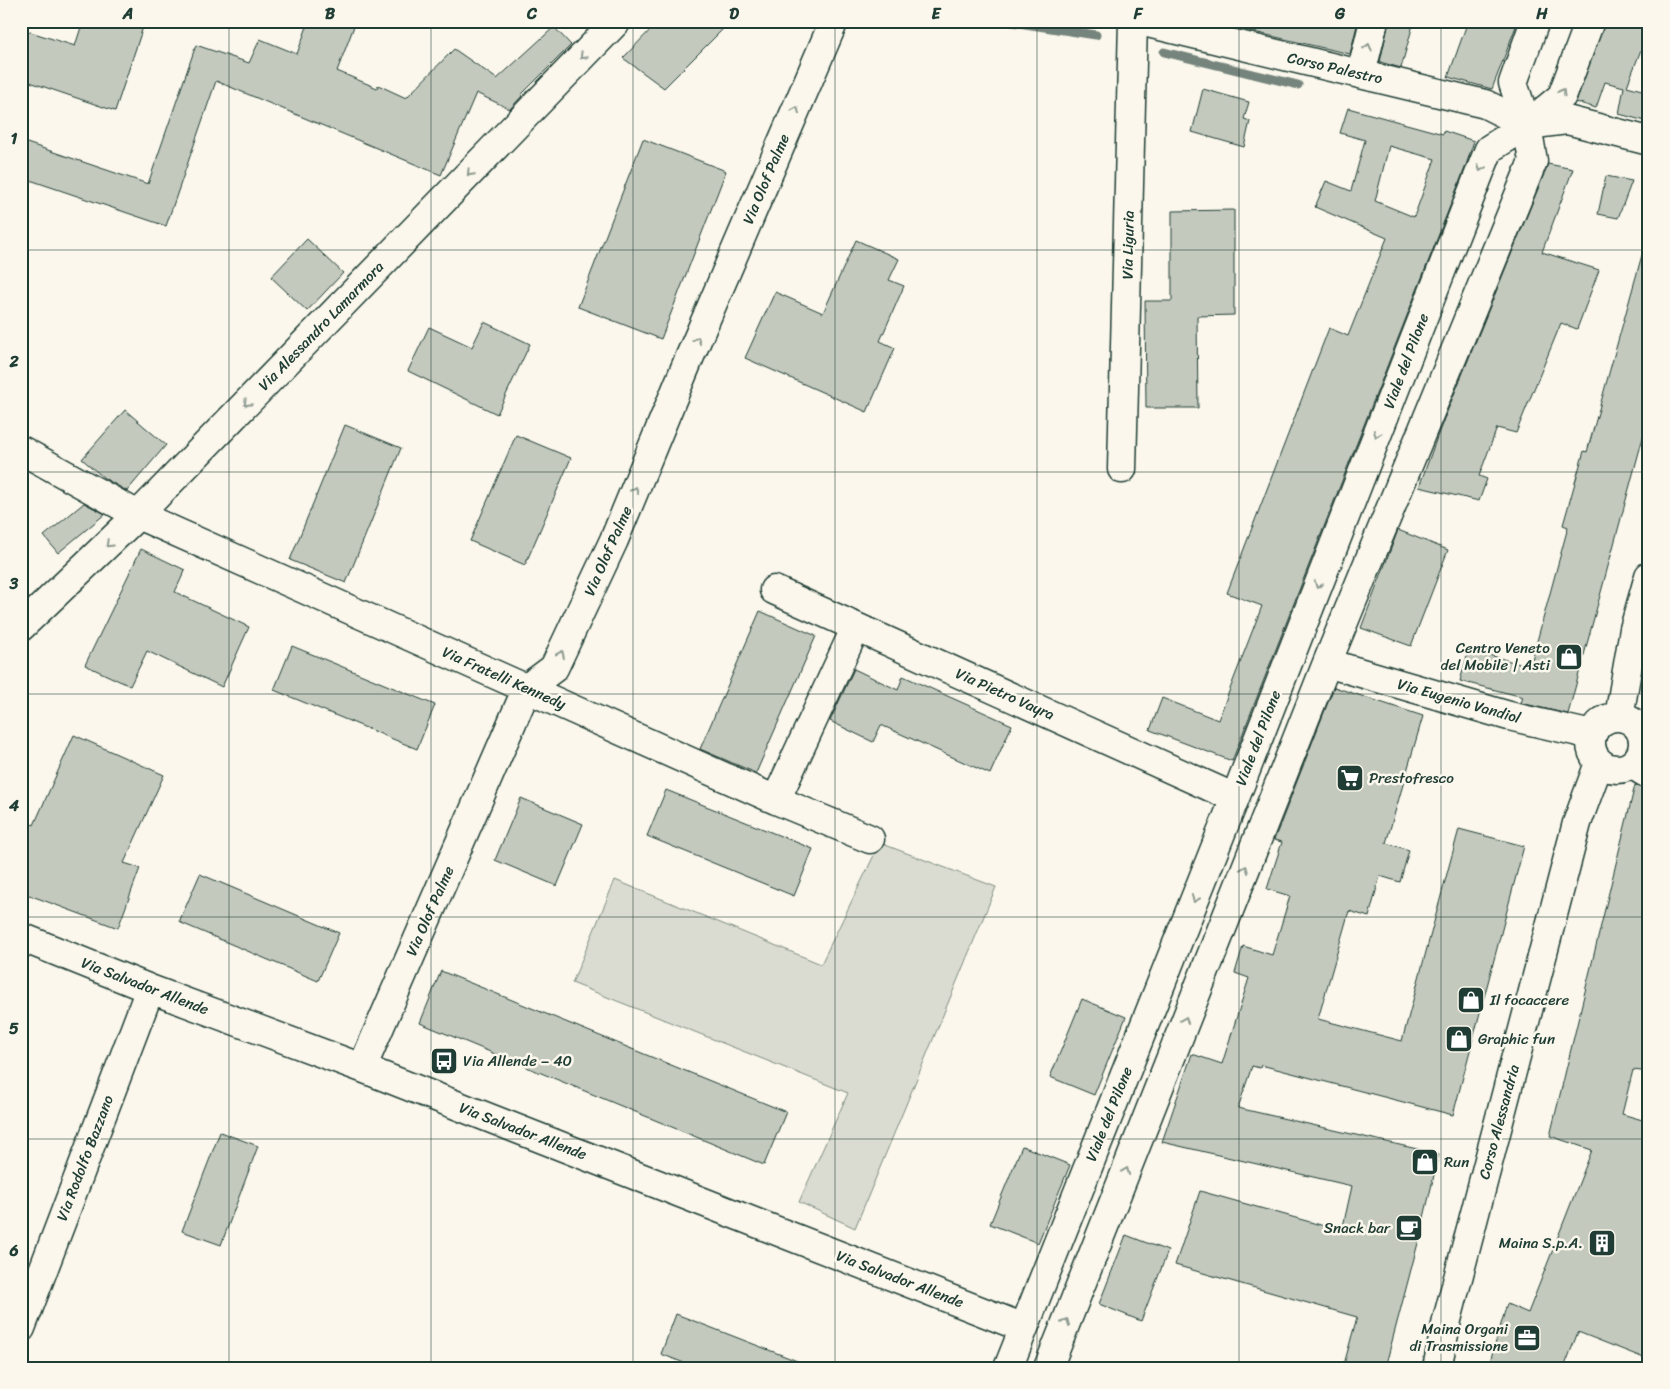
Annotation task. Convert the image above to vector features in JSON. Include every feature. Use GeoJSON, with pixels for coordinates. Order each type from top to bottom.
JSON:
{"type":"FeatureCollection","features":[{"type":"Feature","properties":{"kind":"street","name":"Via Alessandro Lamarmora"},"geometry":{"type":"LineString","coordinates":[[21,627],[138,515],[617,21]]}},
{"type":"Feature","properties":{"kind":"street","name":"Via Olof Palme"},"geometry":{"type":"LineString","coordinates":[[362,1068],[527,688],[554,668],[614,540],[688,361],[834,21]]}},
{"type":"Feature","properties":{"kind":"street","name":"Via Liguria"},"geometry":{"type":"LineString","coordinates":[[1122,469],[1134,21]]}},
{"type":"Feature","properties":{"kind":"street","name":"Corso Palestro"},"geometry":{"type":"LineString","coordinates":[[1139,21],[1485,104],[1528,125]]}},
{"type":"Feature","properties":{"kind":"street"},"geometry":{"type":"LineString","coordinates":[[1361,74],[1374,21]]}},
{"type":"Feature","properties":{"kind":"street"},"geometry":{"type":"LineString","coordinates":[[1048,1368],[1327,663],[1534,161],[1528,125],[1513,83],[1536,21]]}},
{"type":"Feature","properties":{"kind":"street","name":"Viale del Pilone"},"geometry":{"type":"LineString","coordinates":[[1008,1368],[1235,798],[1489,149],[1528,125],[1562,96],[1590,21]]}},
{"type":"Feature","properties":{"kind":"street"},"geometry":{"type":"LineString","coordinates":[[1528,125],[1567,120],[1649,141]]}},
{"type":"Feature","properties":{"kind":"street","name":"Via Fratelli Kennedy"},"geometry":{"type":"LineString","coordinates":[[21,450],[138,515],[776,800],[870,839]]}},
{"type":"Feature","properties":{"kind":"street"},"geometry":{"type":"LineString","coordinates":[[1619,717],[1634,629],[1649,576]]}},
{"type":"Feature","properties":{"kind":"street","name":"Via Pietro Vayra"},"geometry":{"type":"LineString","coordinates":[[774,590],[1235,798]]}},
{"type":"Feature","properties":{"kind":"street"},"geometry":{"type":"LineString","coordinates":[[776,800],[856,627]]}},
{"type":"Feature","properties":{"kind":"street","name":"Via Eugenio Vandiol"},"geometry":{"type":"LineString","coordinates":[[1327,663],[1509,716],[1592,735]]}},
{"type":"Feature","properties":{"kind":"street"},"geometry":{"type":"LineString","coordinates":[[1619,717],[1628,719],[1636,724],[1641,732],[1644,740],[1640,758],[1641,770],[1619,770],[1605,767],[1599,763],[1591,750],[1592,735],[1596,727],[1603,721],[1619,717]]}},
{"type":"Feature","properties":{"kind":"street","name":"Corso Alessandria"},"geometry":{"type":"LineString","coordinates":[[1437,1368],[1449,1311],[1575,830],[1599,763]]}},
{"type":"Feature","properties":{"kind":"street","name":"Via Salvador Allende"},"geometry":{"type":"LineString","coordinates":[[21,937],[362,1068],[1024,1328]]}},
{"type":"Feature","properties":{"kind":"street","name":"Via Rodolfo Bazzano"},"geometry":{"type":"LineString","coordinates":[[21,1328],[150,988]]}},
{"type":"Feature","properties":{"kind":"shaded area"},"geometry":{"type":"Polygon","coordinates":[[[880,843],[996,887],[855,1228],[799,1202],[848,1093],[572,983],[615,880],[821,964],[880,843]]]}},
{"type":"Feature","properties":{"kind":"building"},"geometry":{"type":"Polygon","coordinates":[[[83,21],[145,21],[115,111],[21,79],[21,29],[75,46],[83,21]]]}},
{"type":"Feature","properties":{"kind":"building"},"geometry":{"type":"Polygon","coordinates":[[[309,21],[356,21],[337,71],[377,88],[378,85],[406,98],[454,49],[497,79],[554,27],[571,45],[521,95],[510,109],[476,93],[441,175],[216,81],[166,226],[21,177],[21,141],[148,184],[196,45],[249,63],[260,39],[297,54],[309,21]]]}},
{"type":"Feature","properties":{"kind":"building"},"geometry":{"type":"Polygon","coordinates":[[[659,21],[731,21],[664,88],[623,58],[659,21]]]}},
{"type":"Feature","properties":{"kind":"building"},"geometry":{"type":"Polygon","coordinates":[[[1246,21],[1358,21],[1350,54],[1245,30],[1246,21]]]}},
{"type":"Feature","properties":{"kind":"building"},"geometry":{"type":"Polygon","coordinates":[[[1389,21],[1414,21],[1401,68],[1380,62],[1389,21]]]}},
{"type":"Feature","properties":{"kind":"building"},"geometry":{"type":"Polygon","coordinates":[[[1468,21],[1518,21],[1492,89],[1448,77],[1468,21]]]}},
{"type":"Feature","properties":{"kind":"building"},"geometry":{"type":"Polygon","coordinates":[[[1605,21],[1649,21],[1649,29],[1627,86],[1649,92],[1649,122],[1619,114],[1624,87],[1605,82],[1596,108],[1576,102],[1605,21]]]}},
{"type":"Feature","properties":{"kind":"building"},"geometry":{"type":"Polygon","coordinates":[[[1203,89],[1249,102],[1244,119],[1250,121],[1244,147],[1192,132],[1203,89]]]}},
{"type":"Feature","properties":{"kind":"building"},"geometry":{"type":"Polygon","coordinates":[[[1348,108],[1443,134],[1444,131],[1474,141],[1232,761],[1150,730],[1162,698],[1218,720],[1262,606],[1227,593],[1329,328],[1348,336],[1387,238],[1315,207],[1326,181],[1351,191],[1365,140],[1340,133],[1348,108]],[[1389,146],[1375,201],[1414,217],[1435,159],[1389,146]]]}},
{"type":"Feature","properties":{"kind":"building"},"geometry":{"type":"Polygon","coordinates":[[[643,139],[726,171],[661,339],[578,307],[643,139]]]}},
{"type":"Feature","properties":{"kind":"building"},"geometry":{"type":"Polygon","coordinates":[[[1548,164],[1573,169],[1542,252],[1599,270],[1577,329],[1561,323],[1516,433],[1497,428],[1479,476],[1487,479],[1479,501],[1419,487],[1440,429],[1548,164]]]}},
{"type":"Feature","properties":{"kind":"building"},"geometry":{"type":"Polygon","coordinates":[[[1606,176],[1632,181],[1618,218],[1598,214],[1606,176]]]}},
{"type":"Feature","properties":{"kind":"building"},"geometry":{"type":"Polygon","coordinates":[[[1234,210],[1234,315],[1197,316],[1198,408],[1146,408],[1145,301],[1172,301],[1172,211],[1234,210]]]}},
{"type":"Feature","properties":{"kind":"building"},"geometry":{"type":"Polygon","coordinates":[[[307,239],[343,273],[307,311],[271,277],[307,239]]]}},
{"type":"Feature","properties":{"kind":"building"},"geometry":{"type":"Polygon","coordinates":[[[856,240],[899,259],[889,280],[904,286],[880,341],[895,348],[867,412],[745,358],[775,292],[823,313],[856,240]]]}},
{"type":"Feature","properties":{"kind":"building"},"geometry":{"type":"Polygon","coordinates":[[[1642,255],[1649,256],[1649,415],[1568,714],[1521,703],[1523,697],[1460,681],[1469,649],[1530,667],[1568,527],[1563,525],[1584,451],[1587,452],[1642,255]]]}},
{"type":"Feature","properties":{"kind":"building"},"geometry":{"type":"Polygon","coordinates":[[[484,322],[530,344],[497,414],[408,371],[429,327],[472,347],[484,322]]]}},
{"type":"Feature","properties":{"kind":"building"},"geometry":{"type":"Polygon","coordinates":[[[125,410],[166,445],[127,491],[104,478],[82,459],[125,410]]]}},
{"type":"Feature","properties":{"kind":"building"},"geometry":{"type":"Polygon","coordinates":[[[345,425],[401,448],[346,583],[290,560],[345,425]]]}},
{"type":"Feature","properties":{"kind":"building"},"geometry":{"type":"Polygon","coordinates":[[[516,435],[571,458],[525,565],[470,541],[516,435]]]}},
{"type":"Feature","properties":{"kind":"building"},"geometry":{"type":"Polygon","coordinates":[[[84,503],[105,514],[58,553],[44,536],[84,503]]]}},
{"type":"Feature","properties":{"kind":"building"},"geometry":{"type":"Polygon","coordinates":[[[1398,530],[1448,550],[1411,646],[1361,628],[1398,530]]]}},
{"type":"Feature","properties":{"kind":"building"},"geometry":{"type":"Polygon","coordinates":[[[141,549],[185,570],[175,592],[249,627],[222,687],[147,651],[130,686],[85,665],[141,549]]]}},
{"type":"Feature","properties":{"kind":"building"},"geometry":{"type":"Polygon","coordinates":[[[760,611],[816,636],[756,773],[700,749],[760,611]]]}},
{"type":"Feature","properties":{"kind":"building"},"geometry":{"type":"Polygon","coordinates":[[[292,646],[435,705],[417,749],[274,690],[292,646]]]}},
{"type":"Feature","properties":{"kind":"building"},"geometry":{"type":"Polygon","coordinates":[[[854,669],[898,690],[903,676],[1012,725],[990,774],[881,725],[873,742],[830,721],[854,669]]]}},
{"type":"Feature","properties":{"kind":"building"},"geometry":{"type":"Polygon","coordinates":[[[1334,687],[1423,716],[1386,843],[1409,850],[1400,882],[1380,876],[1369,917],[1349,911],[1318,1019],[1402,1041],[1459,829],[1524,846],[1453,1115],[1261,1065],[1260,1068],[1252,1066],[1238,1108],[1439,1154],[1385,1368],[1343,1368],[1357,1317],[1175,1265],[1200,1191],[1342,1231],[1352,1186],[1162,1142],[1192,1054],[1222,1064],[1249,978],[1235,973],[1243,946],[1272,955],[1290,896],[1267,889],[1282,842],[1274,840],[1334,687]]]}},
{"type":"Feature","properties":{"kind":"building"},"geometry":{"type":"Polygon","coordinates":[[[74,735],[164,775],[124,863],[140,868],[118,928],[21,892],[21,820],[34,825],[74,735]]]}},
{"type":"Feature","properties":{"kind":"building"},"geometry":{"type":"Polygon","coordinates":[[[1635,785],[1649,791],[1649,1072],[1633,1070],[1622,1114],[1649,1122],[1649,1360],[1578,1332],[1564,1368],[1488,1368],[1507,1304],[1528,1313],[1592,1150],[1550,1136],[1635,785]]]}},
{"type":"Feature","properties":{"kind":"building"},"geometry":{"type":"Polygon","coordinates":[[[666,790],[813,849],[794,896],[647,836],[666,790]]]}},
{"type":"Feature","properties":{"kind":"building"},"geometry":{"type":"Polygon","coordinates":[[[521,798],[583,824],[557,886],[495,860],[521,798]]]}},
{"type":"Feature","properties":{"kind":"building"},"geometry":{"type":"Polygon","coordinates":[[[200,874],[339,933],[318,981],[179,922],[200,874]]]}},
{"type":"Feature","properties":{"kind":"building"},"geometry":{"type":"Polygon","coordinates":[[[441,971],[786,1112],[764,1165],[420,1023],[441,971]]]}},
{"type":"Feature","properties":{"kind":"building"},"geometry":{"type":"Polygon","coordinates":[[[1082,999],[1126,1017],[1094,1095],[1050,1077],[1082,999]]]}},
{"type":"Feature","properties":{"kind":"building"},"geometry":{"type":"Polygon","coordinates":[[[220,1132],[258,1146],[221,1245],[182,1231],[220,1132]]]}},
{"type":"Feature","properties":{"kind":"building"},"geometry":{"type":"Polygon","coordinates":[[[1022,1146],[1070,1165],[1038,1243],[990,1224],[1022,1146]]]}},
{"type":"Feature","properties":{"kind":"building"},"geometry":{"type":"Polygon","coordinates":[[[1126,1235],[1168,1251],[1141,1321],[1099,1304],[1126,1235]]]}},
{"type":"Feature","properties":{"kind":"building"},"geometry":{"type":"Polygon","coordinates":[[[676,1314],[810,1366],[809,1368],[697,1368],[661,1354],[676,1314]]]}},
{"type":"Feature","properties":{"kind":"waterway"},"geometry":{"type":"LineString","coordinates":[[1005,21],[1096,35]]}},
{"type":"Feature","properties":{"kind":"waterway"},"geometry":{"type":"LineString","coordinates":[[1164,52],[1298,85]]}},
{"type":"Feature","properties":{"kind":"place","name":"Centro Veneto del Mobile | Asti"},"geometry":{"type":"Point","coordinates":[1569,657]}},
{"type":"Feature","properties":{"kind":"place","name":"Prestofresco"},"geometry":{"type":"Point","coordinates":[1350,778]}},
{"type":"Feature","properties":{"kind":"place","name":"Il focaccere"},"geometry":{"type":"Point","coordinates":[1471,1000]}},
{"type":"Feature","properties":{"kind":"place","name":"Graphic fun"},"geometry":{"type":"Point","coordinates":[1459,1039]}},
{"type":"Feature","properties":{"kind":"place","name":"Via Allende – 40"},"geometry":{"type":"Point","coordinates":[444,1061]}},
{"type":"Feature","properties":{"kind":"place","name":"Run"},"geometry":{"type":"Point","coordinates":[1425,1162]}},
{"type":"Feature","properties":{"kind":"place","name":"Snack bar"},"geometry":{"type":"Point","coordinates":[1409,1228]}},
{"type":"Feature","properties":{"kind":"place","name":"Maina S.p.A."},"geometry":{"type":"Point","coordinates":[1602,1243]}},
{"type":"Feature","properties":{"kind":"place","name":"Maina Organi di Trasmissione"},"geometry":{"type":"Point","coordinates":[1527,1338]}}]}
